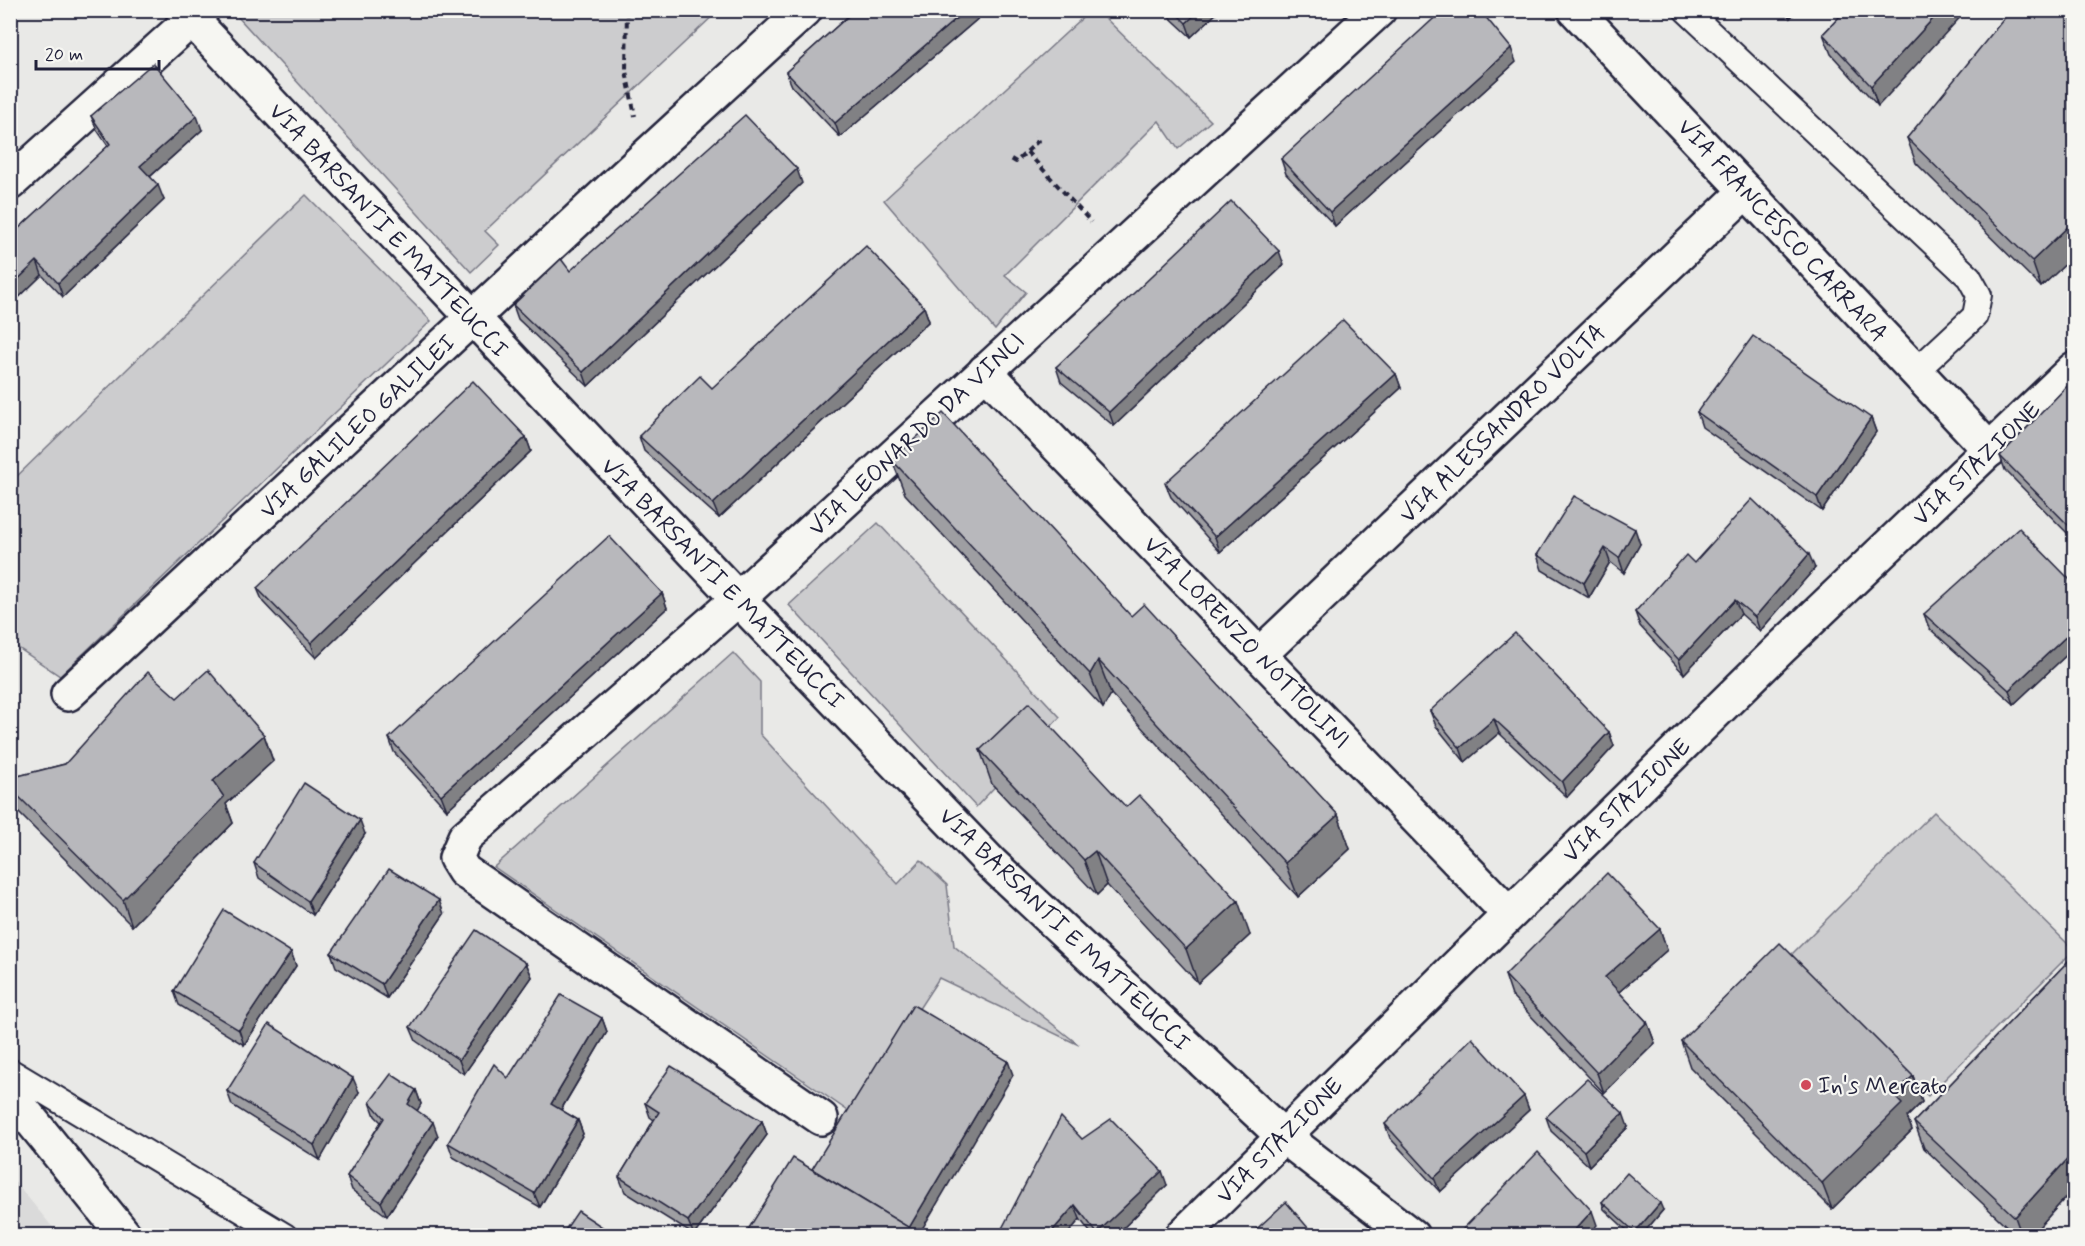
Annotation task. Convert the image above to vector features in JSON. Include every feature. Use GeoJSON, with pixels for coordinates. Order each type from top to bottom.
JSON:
{"type":"FeatureCollection","features":[{"type":"Feature","properties":{"kind":"street","name":"VIA GALILEO GALILEI"},"geometry":{"type":"LineString","coordinates":[[68,694],[805,10]]}},
{"type":"Feature","properties":{"kind":"street","name":"VIA LEONARDO DA VINCI"},"geometry":{"type":"LineString","coordinates":[[821,1118],[464,871],[456,858],[465,837],[738,599],[1379,10]]}},
{"type":"Feature","properties":{"kind":"street","name":"VIA FRANCESCO CARRARA"},"geometry":{"type":"LineString","coordinates":[[1575,10],[1990,450]]}},
{"type":"Feature","properties":{"kind":"street"},"geometry":{"type":"LineString","coordinates":[[10,183],[193,14]]}},
{"type":"Feature","properties":{"kind":"street","name":"VIA BARSANTI E MATTEUCCI"},"geometry":{"type":"LineString","coordinates":[[193,14],[473,319],[991,862],[1283,1136],[1412,1236]]}},
{"type":"Feature","properties":{"kind":"street","name":"VIA ALESSANDRO VOLTA"},"geometry":{"type":"LineString","coordinates":[[1259,655],[1746,191]]}},
{"type":"Feature","properties":{"kind":"street","name":"VIA STAZIONE"},"geometry":{"type":"LineString","coordinates":[[1182,1236],[1779,650],[2074,369]]}},
{"type":"Feature","properties":{"kind":"street","name":"VIA LORENZO NOTTOLINI"},"geometry":{"type":"LineString","coordinates":[[985,371],[1509,914]]}},
{"type":"Feature","properties":{"kind":"street"},"geometry":{"type":"LineString","coordinates":[[10,1094],[125,1236]]}},
{"type":"Feature","properties":{"kind":"lane"},"geometry":{"type":"LineString","coordinates":[[1686,10],[1969,277],[1979,295],[1975,316],[1916,371]]}},
{"type":"Feature","properties":{"kind":"lane"},"geometry":{"type":"LineString","coordinates":[[10,1071],[285,1236]]}},
{"type":"Feature","properties":{"kind":"path"},"geometry":{"type":"LineString","coordinates":[[627,10],[626,71],[644,158]]}},
{"type":"Feature","properties":{"kind":"path"},"geometry":{"type":"LineString","coordinates":[[1011,159],[1016,162],[1027,152],[1038,141],[1035,136]]}},
{"type":"Feature","properties":{"kind":"path"},"geometry":{"type":"LineString","coordinates":[[1027,152],[1075,204]]}},
{"type":"Feature","properties":{"kind":"shaded area"},"geometry":{"type":"Polygon","coordinates":[[[246,10],[718,11],[485,231],[499,245],[471,272],[238,17],[246,10]]]}},
{"type":"Feature","properties":{"kind":"shaded area"},"geometry":{"type":"Polygon","coordinates":[[[1091,10],[1098,11],[1211,121],[1178,149],[1159,121],[1005,275],[1026,292],[995,330],[884,200],[1091,10]]]}},
{"type":"Feature","properties":{"kind":"shaded area"},"geometry":{"type":"Polygon","coordinates":[[[306,195],[431,321],[60,676],[11,643],[11,482],[306,195]]]}},
{"type":"Feature","properties":{"kind":"shaded area"},"geometry":{"type":"Polygon","coordinates":[[[878,523],[1060,717],[976,807],[789,605],[878,523]]]}},
{"type":"Feature","properties":{"kind":"shaded area"},"geometry":{"type":"Polygon","coordinates":[[[733,653],[760,682],[760,734],[898,884],[921,860],[947,885],[954,946],[1079,1045],[939,978],[851,1113],[494,867],[733,653]]]}},
{"type":"Feature","properties":{"kind":"shaded area"},"geometry":{"type":"Polygon","coordinates":[[[1934,812],[2074,950],[1928,1096],[1788,958],[1934,812]]]}},
{"type":"Feature","properties":{"kind":"shaded area"},"geometry":{"type":"Polygon","coordinates":[[[11,1177],[59,1235],[11,1235],[11,1177]]]}},
{"type":"Feature","properties":{"kind":"building"},"geometry":{"type":"Polygon","coordinates":[[[855,10],[966,10],[835,123],[786,72],[855,10]]]}},
{"type":"Feature","properties":{"kind":"building"},"geometry":{"type":"Polygon","coordinates":[[[1173,10],[1200,10],[1186,23],[1173,10]]]}},
{"type":"Feature","properties":{"kind":"building"},"geometry":{"type":"Polygon","coordinates":[[[1443,10],[1480,10],[1511,48],[1330,212],[1281,159],[1443,10]]]}},
{"type":"Feature","properties":{"kind":"building"},"geometry":{"type":"Polygon","coordinates":[[[1846,10],[1941,10],[1871,86],[1823,34],[1846,10]]]}},
{"type":"Feature","properties":{"kind":"building"},"geometry":{"type":"Polygon","coordinates":[[[2011,10],[2074,10],[2074,221],[2032,261],[1907,138],[2011,10]]]}},
{"type":"Feature","properties":{"kind":"building"},"geometry":{"type":"Polygon","coordinates":[[[153,63],[197,116],[140,166],[158,185],[58,283],[37,261],[10,287],[10,223],[17,230],[110,144],[91,116],[153,63]]]}},
{"type":"Feature","properties":{"kind":"building"},"geometry":{"type":"Polygon","coordinates":[[[745,115],[797,169],[583,372],[513,305],[561,259],[570,271],[745,115]]]}},
{"type":"Feature","properties":{"kind":"building"},"geometry":{"type":"Polygon","coordinates":[[[1231,201],[1279,251],[1109,412],[1056,367],[1231,201]]]}},
{"type":"Feature","properties":{"kind":"building"},"geometry":{"type":"Polygon","coordinates":[[[866,246],[924,307],[713,504],[639,436],[700,376],[712,388],[866,246]]]}},
{"type":"Feature","properties":{"kind":"building"},"geometry":{"type":"Polygon","coordinates":[[[1343,320],[1396,374],[1215,537],[1165,483],[1343,320]]]}},
{"type":"Feature","properties":{"kind":"building"},"geometry":{"type":"Polygon","coordinates":[[[1753,336],[1871,418],[1817,497],[1697,412],[1753,336]]]}},
{"type":"Feature","properties":{"kind":"building"},"geometry":{"type":"Polygon","coordinates":[[[2074,379],[2074,531],[2000,456],[2074,379]]]}},
{"type":"Feature","properties":{"kind":"building"},"geometry":{"type":"Polygon","coordinates":[[[473,381],[526,437],[311,643],[257,588],[473,381]]]}},
{"type":"Feature","properties":{"kind":"building"},"geometry":{"type":"Polygon","coordinates":[[[943,413],[1131,616],[1144,604],[1338,815],[1285,863],[1098,660],[1090,674],[892,460],[943,413]]]}},
{"type":"Feature","properties":{"kind":"building"},"geometry":{"type":"Polygon","coordinates":[[[1574,496],[1635,529],[1619,558],[1605,548],[1584,583],[1537,555],[1574,496]]]}},
{"type":"Feature","properties":{"kind":"building"},"geometry":{"type":"Polygon","coordinates":[[[1752,499],[1809,554],[1755,617],[1735,600],[1679,660],[1635,612],[1686,555],[1694,563],[1752,499]]]}},
{"type":"Feature","properties":{"kind":"building"},"geometry":{"type":"Polygon","coordinates":[[[2019,528],[2074,584],[2074,629],[2009,690],[1924,614],[2019,528]]]}},
{"type":"Feature","properties":{"kind":"building"},"geometry":{"type":"Polygon","coordinates":[[[609,536],[662,593],[441,795],[389,738],[609,536]]]}},
{"type":"Feature","properties":{"kind":"building"},"geometry":{"type":"Polygon","coordinates":[[[1515,633],[1609,732],[1562,782],[1494,719],[1460,748],[1430,711],[1515,633]]]}},
{"type":"Feature","properties":{"kind":"building"},"geometry":{"type":"Polygon","coordinates":[[[208,670],[264,735],[213,781],[224,797],[123,900],[10,788],[10,778],[65,764],[148,672],[177,698],[208,670]]]}},
{"type":"Feature","properties":{"kind":"building"},"geometry":{"type":"Polygon","coordinates":[[[1029,703],[1126,807],[1139,795],[1238,901],[1186,949],[1095,851],[1084,860],[980,750],[1029,703]]]}},
{"type":"Feature","properties":{"kind":"building"},"geometry":{"type":"Polygon","coordinates":[[[304,783],[360,820],[308,901],[254,863],[304,783]]]}},
{"type":"Feature","properties":{"kind":"building"},"geometry":{"type":"Polygon","coordinates":[[[389,869],[439,900],[382,984],[331,953],[389,869]]]}},
{"type":"Feature","properties":{"kind":"building"},"geometry":{"type":"Polygon","coordinates":[[[1607,873],[1660,929],[1605,977],[1647,1022],[1597,1073],[1505,975],[1607,873]]]}},
{"type":"Feature","properties":{"kind":"building"},"geometry":{"type":"Polygon","coordinates":[[[224,910],[291,952],[239,1030],[174,991],[224,910]]]}},
{"type":"Feature","properties":{"kind":"building"},"geometry":{"type":"Polygon","coordinates":[[[476,930],[526,963],[459,1060],[410,1027],[476,930]]]}},
{"type":"Feature","properties":{"kind":"building","name":"In's Mercato"},"geometry":{"type":"Polygon","coordinates":[[[1780,943],[1913,1076],[1893,1095],[1902,1104],[1822,1183],[1681,1041],[1780,943]]]}},
{"type":"Feature","properties":{"kind":"building"},"geometry":{"type":"Polygon","coordinates":[[[2074,955],[2074,1152],[2015,1217],[1914,1122],[2074,955]]]}},
{"type":"Feature","properties":{"kind":"building"},"geometry":{"type":"Polygon","coordinates":[[[561,995],[602,1018],[551,1104],[578,1120],[534,1193],[448,1143],[494,1064],[508,1078],[561,995]]]}},
{"type":"Feature","properties":{"kind":"building"},"geometry":{"type":"Polygon","coordinates":[[[913,1005],[1008,1061],[909,1228],[812,1169],[913,1005]]]}},
{"type":"Feature","properties":{"kind":"building"},"geometry":{"type":"Polygon","coordinates":[[[269,1024],[353,1078],[314,1145],[227,1091],[269,1024]]]}},
{"type":"Feature","properties":{"kind":"building"},"geometry":{"type":"Polygon","coordinates":[[[1472,1038],[1524,1096],[1434,1178],[1385,1124],[1472,1038]]]}},
{"type":"Feature","properties":{"kind":"building"},"geometry":{"type":"Polygon","coordinates":[[[671,1066],[762,1121],[688,1221],[619,1177],[659,1112],[645,1103],[671,1066]]]}},
{"type":"Feature","properties":{"kind":"building"},"geometry":{"type":"Polygon","coordinates":[[[391,1074],[416,1090],[408,1104],[433,1122],[381,1202],[347,1176],[384,1118],[370,1102],[391,1074]]]}},
{"type":"Feature","properties":{"kind":"building"},"geometry":{"type":"Polygon","coordinates":[[[1587,1079],[1623,1113],[1584,1151],[1546,1117],[1587,1079]]]}},
{"type":"Feature","properties":{"kind":"building"},"geometry":{"type":"Polygon","coordinates":[[[1061,1117],[1082,1139],[1111,1119],[1162,1171],[1097,1233],[1075,1205],[1048,1236],[998,1236],[1061,1117]]]}},
{"type":"Feature","properties":{"kind":"building"},"geometry":{"type":"Polygon","coordinates":[[[1538,1152],[1592,1211],[1569,1236],[1469,1236],[1463,1229],[1538,1152]]]}},
{"type":"Feature","properties":{"kind":"building"},"geometry":{"type":"Polygon","coordinates":[[[793,1158],[923,1236],[744,1236],[793,1158]]]}},
{"type":"Feature","properties":{"kind":"building"},"geometry":{"type":"Polygon","coordinates":[[[1627,1173],[1660,1203],[1635,1232],[1602,1202],[1627,1173]]]}},
{"type":"Feature","properties":{"kind":"building"},"geometry":{"type":"Polygon","coordinates":[[[1286,1202],[1315,1236],[1249,1236],[1286,1202]]]}},
{"type":"Feature","properties":{"kind":"building"},"geometry":{"type":"Polygon","coordinates":[[[578,1211],[616,1236],[561,1236],[578,1211]]]}},
{"type":"Feature","properties":{"kind":"place","name":"In's Mercato"},"geometry":{"type":"Point","coordinates":[1806,1085]}}]}
